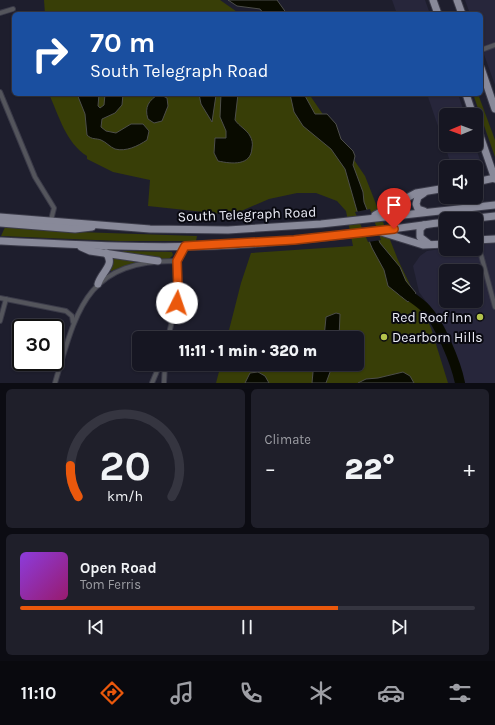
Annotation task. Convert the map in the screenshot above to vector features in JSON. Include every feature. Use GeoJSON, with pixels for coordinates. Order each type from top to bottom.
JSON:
{"type":"FeatureCollection","features":[{"type":"Feature","properties":{"kind":"main road"},"geometry":{"type":"LineString","coordinates":[[433,0],[437,12]]}},
{"type":"Feature","properties":{"kind":"main road"},"geometry":{"type":"LineString","coordinates":[[457,0],[461,12]]}},
{"type":"Feature","properties":{"kind":"main road"},"geometry":{"type":"LineString","coordinates":[[484,85],[495,109]]}},
{"type":"Feature","properties":{"kind":"main road"},"geometry":{"type":"LineString","coordinates":[[467,96],[471,108]]}},
{"type":"Feature","properties":{"kind":"main road"},"geometry":{"type":"LineString","coordinates":[[483,144],[495,178],[483,181]]}},
{"type":"Feature","properties":{"kind":"main road"},"geometry":{"type":"LineString","coordinates":[[372,217],[389,209],[408,196],[439,189]]}},
{"type":"Feature","properties":{"kind":"main road"},"geometry":{"type":"LineString","coordinates":[[426,192],[418,197],[416,204],[418,209],[426,212]]}},
{"type":"Feature","properties":{"kind":"main road","name":"South Telegraph Road"},"geometry":{"type":"LineString","coordinates":[[0,217],[51,220],[156,230],[228,230],[353,220],[495,205]]}},
{"type":"Feature","properties":{"kind":"main road"},"geometry":{"type":"LineString","coordinates":[[483,217],[495,216]]}},
{"type":"Feature","properties":{"kind":"main road"},"geometry":{"type":"LineString","coordinates":[[0,222],[75,229],[104,226]]}},
{"type":"Feature","properties":{"kind":"main road","name":"South Telegraph Road"},"geometry":{"type":"LineString","coordinates":[[0,241],[75,245],[185,246],[294,240],[439,223]]}},
{"type":"Feature","properties":{"kind":"main road"},"geometry":{"type":"LineString","coordinates":[[424,224],[420,229],[420,237],[425,243],[431,245]]}},
{"type":"Feature","properties":{"kind":"main road"},"geometry":{"type":"LineString","coordinates":[[379,231],[416,244],[439,244]]}},
{"type":"Feature","properties":{"kind":"main road"},"geometry":{"type":"LineString","coordinates":[[483,240],[495,239]]}},
{"type":"Feature","properties":{"kind":"main road"},"geometry":{"type":"LineString","coordinates":[[75,245],[90,250],[158,261]]}},
{"type":"Feature","properties":{"kind":"main road"},"geometry":{"type":"LineString","coordinates":[[177,261],[185,246]]}},
{"type":"Feature","properties":{"kind":"main road"},"geometry":{"type":"LineString","coordinates":[[98,284],[101,275],[109,265],[110,259],[106,253]]}},
{"type":"Feature","properties":{"kind":"street"},"geometry":{"type":"LineString","coordinates":[[0,13],[13,9]]}},
{"type":"Feature","properties":{"kind":"street"},"geometry":{"type":"LineString","coordinates":[[483,49],[495,45]]}},
{"type":"Feature","properties":{"kind":"street"},"geometry":{"type":"LineString","coordinates":[[0,92],[35,177],[54,208],[51,220]]}},
{"type":"Feature","properties":{"kind":"street"},"geometry":{"type":"LineString","coordinates":[[481,256],[495,307]]}},
{"type":"Feature","properties":{"kind":"street"},"geometry":{"type":"LineString","coordinates":[[55,383],[64,349],[80,307],[98,284],[107,276],[124,268],[158,261],[177,261],[178,295],[170,331]]}},
{"type":"Feature","properties":{"kind":"street"},"geometry":{"type":"LineString","coordinates":[[0,298],[68,312],[73,318],[73,325]]}},
{"type":"Feature","properties":{"kind":"street"},"geometry":{"type":"LineString","coordinates":[[0,321],[6,299]]}},
{"type":"Feature","properties":{"kind":"street"},"geometry":{"type":"LineString","coordinates":[[152,383],[157,371]]}},
{"type":"Feature","properties":{"kind":"street"},"geometry":{"type":"LineString","coordinates":[[164,371],[164,383]]}},
{"type":"Feature","properties":{"kind":"shaded area"},"geometry":{"type":"Polygon","coordinates":[[[228,0],[277,0],[286,12],[262,12],[260,9],[237,6],[228,0]]]}},
{"type":"Feature","properties":{"kind":"shaded area"},"geometry":{"type":"Polygon","coordinates":[[[392,0],[425,0],[429,12],[396,12],[392,0]]]}},
{"type":"Feature","properties":{"kind":"shaded area"},"geometry":{"type":"Polygon","coordinates":[[[465,0],[495,0],[495,85],[483,52],[483,12],[469,12],[465,0]]]}},
{"type":"Feature","properties":{"kind":"shaded area"},"geometry":{"type":"Polygon","coordinates":[[[78,96],[99,96],[98,106],[100,108],[104,105],[105,96],[123,96],[122,105],[115,113],[102,119],[101,127],[106,131],[116,133],[131,124],[143,124],[149,131],[147,140],[132,148],[123,150],[115,149],[101,140],[89,137],[87,135],[85,114],[78,96]]]}},
{"type":"Feature","properties":{"kind":"shaded area"},"geometry":{"type":"Polygon","coordinates":[[[156,96],[163,96],[167,98],[168,106],[162,121],[154,123],[148,119],[147,107],[152,99],[156,96]]]}},
{"type":"Feature","properties":{"kind":"shaded area"},"geometry":{"type":"Polygon","coordinates":[[[199,96],[216,96],[212,122],[201,104],[199,96]]]}},
{"type":"Feature","properties":{"kind":"shaded area"},"geometry":{"type":"Polygon","coordinates":[[[221,96],[238,96],[235,120],[249,134],[252,140],[251,154],[244,161],[229,163],[218,161],[214,153],[215,138],[226,138],[226,131],[220,117],[221,96]]]}},
{"type":"Feature","properties":{"kind":"shaded area"},"geometry":{"type":"Polygon","coordinates":[[[290,96],[305,96],[315,114],[327,114],[336,124],[341,139],[353,151],[355,156],[353,165],[363,192],[364,202],[380,243],[400,267],[406,281],[416,293],[408,302],[388,286],[384,270],[372,248],[357,211],[345,169],[331,149],[303,126],[294,112],[290,96]]]}},
{"type":"Feature","properties":{"kind":"shaded area"},"geometry":{"type":"Polygon","coordinates":[[[428,96],[459,96],[463,108],[439,108],[439,129],[428,96]]]}},
{"type":"Feature","properties":{"kind":"shaded area"},"geometry":{"type":"Polygon","coordinates":[[[447,152],[477,152],[480,160],[450,160],[447,152]]]}},
{"type":"Feature","properties":{"kind":"shaded area"},"geometry":{"type":"Polygon","coordinates":[[[495,242],[495,383],[463,383],[458,364],[444,326],[419,292],[413,266],[420,256],[427,251],[439,249],[439,256],[483,256],[483,243],[495,242]]]}},
{"type":"Feature","properties":{"kind":"shaded area"},"geometry":{"type":"Polygon","coordinates":[[[336,313],[340,314],[339,331],[325,331],[326,317],[336,313]]]}},
{"type":"Feature","properties":{"kind":"shaded area"},"geometry":{"type":"Polygon","coordinates":[[[330,371],[326,383],[312,383],[313,372],[330,371]]]}},
{"type":"Feature","properties":{"kind":"shaded area"},"geometry":{"type":"Polygon","coordinates":[[[258,372],[265,376],[269,383],[245,383],[250,373],[258,372]]]}},
{"type":"Feature","properties":{"kind":"shaded area"},"geometry":{"type":"Polygon","coordinates":[[[403,372],[410,376],[414,383],[358,383],[366,379],[378,378],[403,372]]]}},
{"type":"Feature","properties":{"kind":"green space"},"geometry":{"type":"Polygon","coordinates":[[[44,0],[220,0],[237,12],[45,12],[44,0]]]}},
{"type":"Feature","properties":{"kind":"green space","name":"Dearborn Hills"},"geometry":{"type":"Polygon","coordinates":[[[50,96],[310,96],[365,176],[398,260],[431,328],[448,383],[216,383],[219,371],[364,371],[364,331],[229,331],[241,283],[251,253],[353,246],[346,211],[337,201],[316,193],[297,193],[269,199],[232,215],[148,206],[150,180],[113,172],[87,159],[87,156],[74,144],[64,128],[50,96]]]}},
{"type":"Feature","properties":{"kind":"green space"},"geometry":{"type":"Polygon","coordinates":[[[474,96],[479,96],[495,140],[495,157],[483,123],[483,108],[478,108],[474,96]]]}},
{"type":"Feature","properties":{"kind":"green space"},"geometry":{"type":"Polygon","coordinates":[[[6,225],[78,232],[197,236],[196,241],[119,241],[1,236],[6,225]]]}},
{"type":"Feature","properties":{"kind":"green space"},"geometry":{"type":"Polygon","coordinates":[[[123,251],[172,252],[173,255],[169,259],[164,260],[121,253],[123,251]]]}},
{"type":"Feature","properties":{"kind":"green space"},"geometry":{"type":"Polygon","coordinates":[[[113,258],[141,261],[111,271],[110,269],[113,258]]]}},
{"type":"Feature","properties":{"kind":"pier"},"geometry":{"type":"Polygon","coordinates":[[[370,209],[381,240],[368,242],[355,212],[370,209]]]}},
{"type":"Feature","properties":{"kind":"waterway"},"geometry":{"type":"LineString","coordinates":[[402,290],[424,306],[437,324],[451,355],[460,383]]}},
{"type":"Feature","properties":{"kind":"place","name":"Red Roof Inn"},"geometry":{"type":"Point","coordinates":[480,317]}},
{"type":"Feature","properties":{"kind":"place","name":"Dearborn Hills"},"geometry":{"type":"Point","coordinates":[384,337]}},
{"type":"Feature","properties":{"kind":"route"},"geometry":{"type":"LineString","coordinates":[[177,303],[177,261],[185,246],[232,245],[294,240],[394,229]]}}]}
